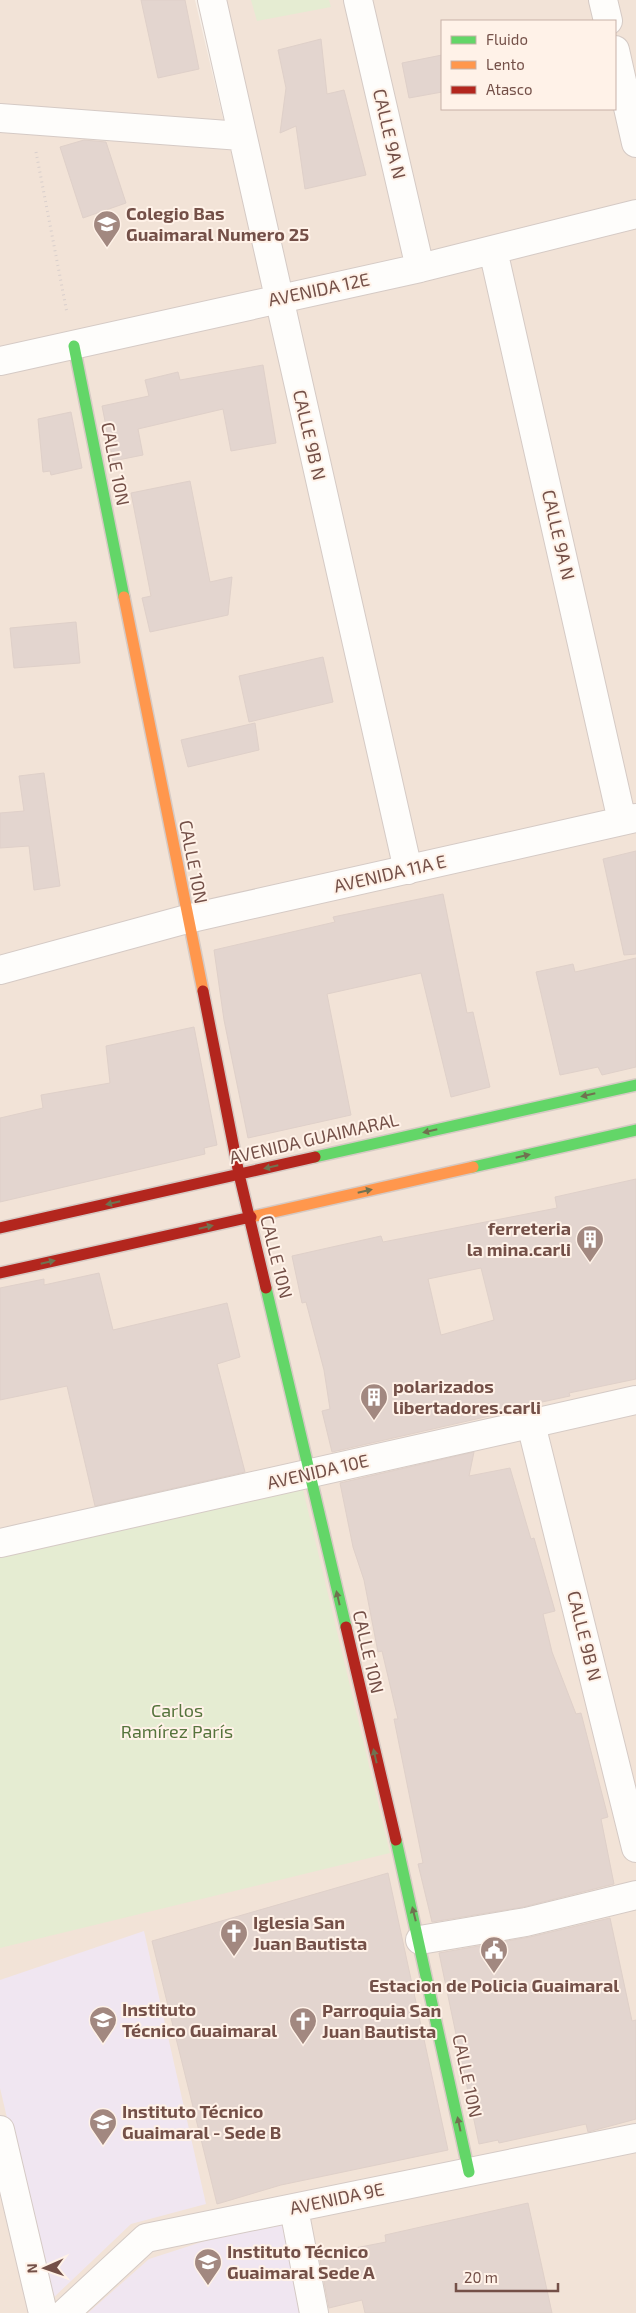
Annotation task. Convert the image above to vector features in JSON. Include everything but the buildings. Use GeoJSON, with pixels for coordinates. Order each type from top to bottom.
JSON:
{"type":"FeatureCollection","features":[{"type":"Feature","properties":{"kind":"street","name":"CALLE 9B N"},"geometry":{"type":"LineString","coordinates":[[212,0],[241,136],[408,870]]}},
{"type":"Feature","properties":{"kind":"street","name":"CALLE 9A N"},"geometry":{"type":"LineString","coordinates":[[358,0],[420,268]]}},
{"type":"Feature","properties":{"kind":"street"},"geometry":{"type":"LineString","coordinates":[[603,0],[608,20]]}},
{"type":"Feature","properties":{"kind":"street"},"geometry":{"type":"LineString","coordinates":[[616,54],[636,143]]}},
{"type":"Feature","properties":{"kind":"street"},"geometry":{"type":"LineString","coordinates":[[0,118],[241,136]]}},
{"type":"Feature","properties":{"kind":"street","name":"AVENIDA 12E"},"geometry":{"type":"LineString","coordinates":[[0,361],[420,268],[636,214]]}},
{"type":"Feature","properties":{"kind":"street","name":"CALLE 9A N"},"geometry":{"type":"LineString","coordinates":[[493,250],[629,819]]}},
{"type":"Feature","properties":{"kind":"street","name":"CALLE 10N"},"geometry":{"type":"LineString","coordinates":[[74,346],[238,1174],[279,1340],[308,1474],[420,1940],[469,2172]]}},
{"type":"Feature","properties":{"kind":"street","name":"AVENIDA 11A E"},"geometry":{"type":"LineString","coordinates":[[0,970],[187,919],[629,819]]}},
{"type":"Feature","properties":{"kind":"street","name":"AVENIDA GUAIMARAL"},"geometry":{"type":"LineString","coordinates":[[0,1228],[636,1085]]}},
{"type":"Feature","properties":{"kind":"street"},"geometry":{"type":"LineString","coordinates":[[0,1273],[636,1130]]}},
{"type":"Feature","properties":{"kind":"street","name":"AVENIDA 10E"},"geometry":{"type":"LineString","coordinates":[[0,1543],[636,1400]]}},
{"type":"Feature","properties":{"kind":"street","name":"CALLE 9B N"},"geometry":{"type":"LineString","coordinates":[[531,1424],[636,1848]]}},
{"type":"Feature","properties":{"kind":"street"},"geometry":{"type":"LineString","coordinates":[[420,1940],[526,1922],[636,1895]]}},
{"type":"Feature","properties":{"kind":"street"},"geometry":{"type":"LineString","coordinates":[[0,2130],[44,2313]]}},
{"type":"Feature","properties":{"kind":"street","name":"AVENIDA 9E"},"geometry":{"type":"LineString","coordinates":[[65,2313],[146,2238],[636,2138]]}},
{"type":"Feature","properties":{"kind":"street"},"geometry":{"type":"LineString","coordinates":[[294,2208],[314,2313]]}},
{"type":"Feature","properties":{"kind":"path"},"geometry":{"type":"LineString","coordinates":[[30,120],[74,346]]}},
{"type":"Feature","properties":{"kind":"shaded area"},"geometry":{"type":"Polygon","coordinates":[[[0,0],[195,0],[227,135],[222,0],[636,0],[636,2313],[0,2313],[0,0]]]}},
{"type":"Feature","properties":{"kind":"shaded area","name":"Instituto Técnico Guaimaral - Sede B"},"geometry":{"type":"Polygon","coordinates":[[[144,1931],[206,2204],[131,2224],[50,2301],[0,2088],[0,1980],[144,1931]]]}},
{"type":"Feature","properties":{"kind":"shaded area","name":"Instituto Técnico Guaimaral Sede A"},"geometry":{"type":"Polygon","coordinates":[[[282,2216],[303,2313],[88,2313],[149,2259],[282,2216]]]}},
{"type":"Feature","properties":{"kind":"green space"},"geometry":{"type":"Polygon","coordinates":[[[251,0],[329,0],[331,7],[257,21],[251,0]]]}},
{"type":"Feature","properties":{"kind":"green space","name":"Carlos Ramírez París"},"geometry":{"type":"Polygon","coordinates":[[[299,1473],[390,1853],[0,1948],[0,1546],[299,1473]]]}},
{"type":"Feature","properties":{"kind":"traffic: fast"},"geometry":{"type":"LineString","coordinates":[[74,346],[124,597]]}},
{"type":"Feature","properties":{"kind":"traffic: fast"},"geometry":{"type":"LineString","coordinates":[[315,1157],[636,1085]]}},
{"type":"Feature","properties":{"kind":"traffic: fast"},"geometry":{"type":"LineString","coordinates":[[473,1167],[636,1130]]}},
{"type":"Feature","properties":{"kind":"traffic: fast"},"geometry":{"type":"LineString","coordinates":[[266,1288],[346,1627]]}},
{"type":"Feature","properties":{"kind":"traffic: fast"},"geometry":{"type":"LineString","coordinates":[[396,1840],[469,2172]]}},
{"type":"Feature","properties":{"kind":"traffic: slow"},"geometry":{"type":"LineString","coordinates":[[124,597],[203,991]]}},
{"type":"Feature","properties":{"kind":"traffic: slow"},"geometry":{"type":"LineString","coordinates":[[251,1217],[473,1167]]}},
{"type":"Feature","properties":{"kind":"traffic: jam"},"geometry":{"type":"LineString","coordinates":[[203,991],[239,1174],[266,1288]]}},
{"type":"Feature","properties":{"kind":"traffic: jam"},"geometry":{"type":"LineString","coordinates":[[0,1228],[315,1157]]}},
{"type":"Feature","properties":{"kind":"traffic: jam"},"geometry":{"type":"LineString","coordinates":[[0,1273],[251,1217]]}},
{"type":"Feature","properties":{"kind":"traffic: jam"},"geometry":{"type":"LineString","coordinates":[[346,1627],[396,1840]]}},
{"type":"Feature","properties":{"kind":"place","name":"Colegio Bas Guaimaral Numero 25"},"geometry":{"type":"Point","coordinates":[107,248]}},
{"type":"Feature","properties":{"kind":"place","name":"ferreteria la mina.carli"},"geometry":{"type":"Point","coordinates":[590,1263]}},
{"type":"Feature","properties":{"kind":"place","name":"polarizados libertadores.carli"},"geometry":{"type":"Point","coordinates":[374,1421]}},
{"type":"Feature","properties":{"kind":"place","name":"Iglesia San Juan Bautista"},"geometry":{"type":"Point","coordinates":[234,1957]}},
{"type":"Feature","properties":{"kind":"place","name":"Estacion de Policia Guaimaral"},"geometry":{"type":"Point","coordinates":[494,1974]}},
{"type":"Feature","properties":{"kind":"place","name":"Instituto Técnico Guaimaral"},"geometry":{"type":"Point","coordinates":[103,2044]}},
{"type":"Feature","properties":{"kind":"place","name":"Parroquia San Juan Bautista"},"geometry":{"type":"Point","coordinates":[303,2045]}},
{"type":"Feature","properties":{"kind":"place","name":"Instituto Técnico Guaimaral - Sede B"},"geometry":{"type":"Point","coordinates":[103,2146]}},
{"type":"Feature","properties":{"kind":"place","name":"Instituto Técnico Guaimaral Sede A"},"geometry":{"type":"Point","coordinates":[208,2286]}}]}
